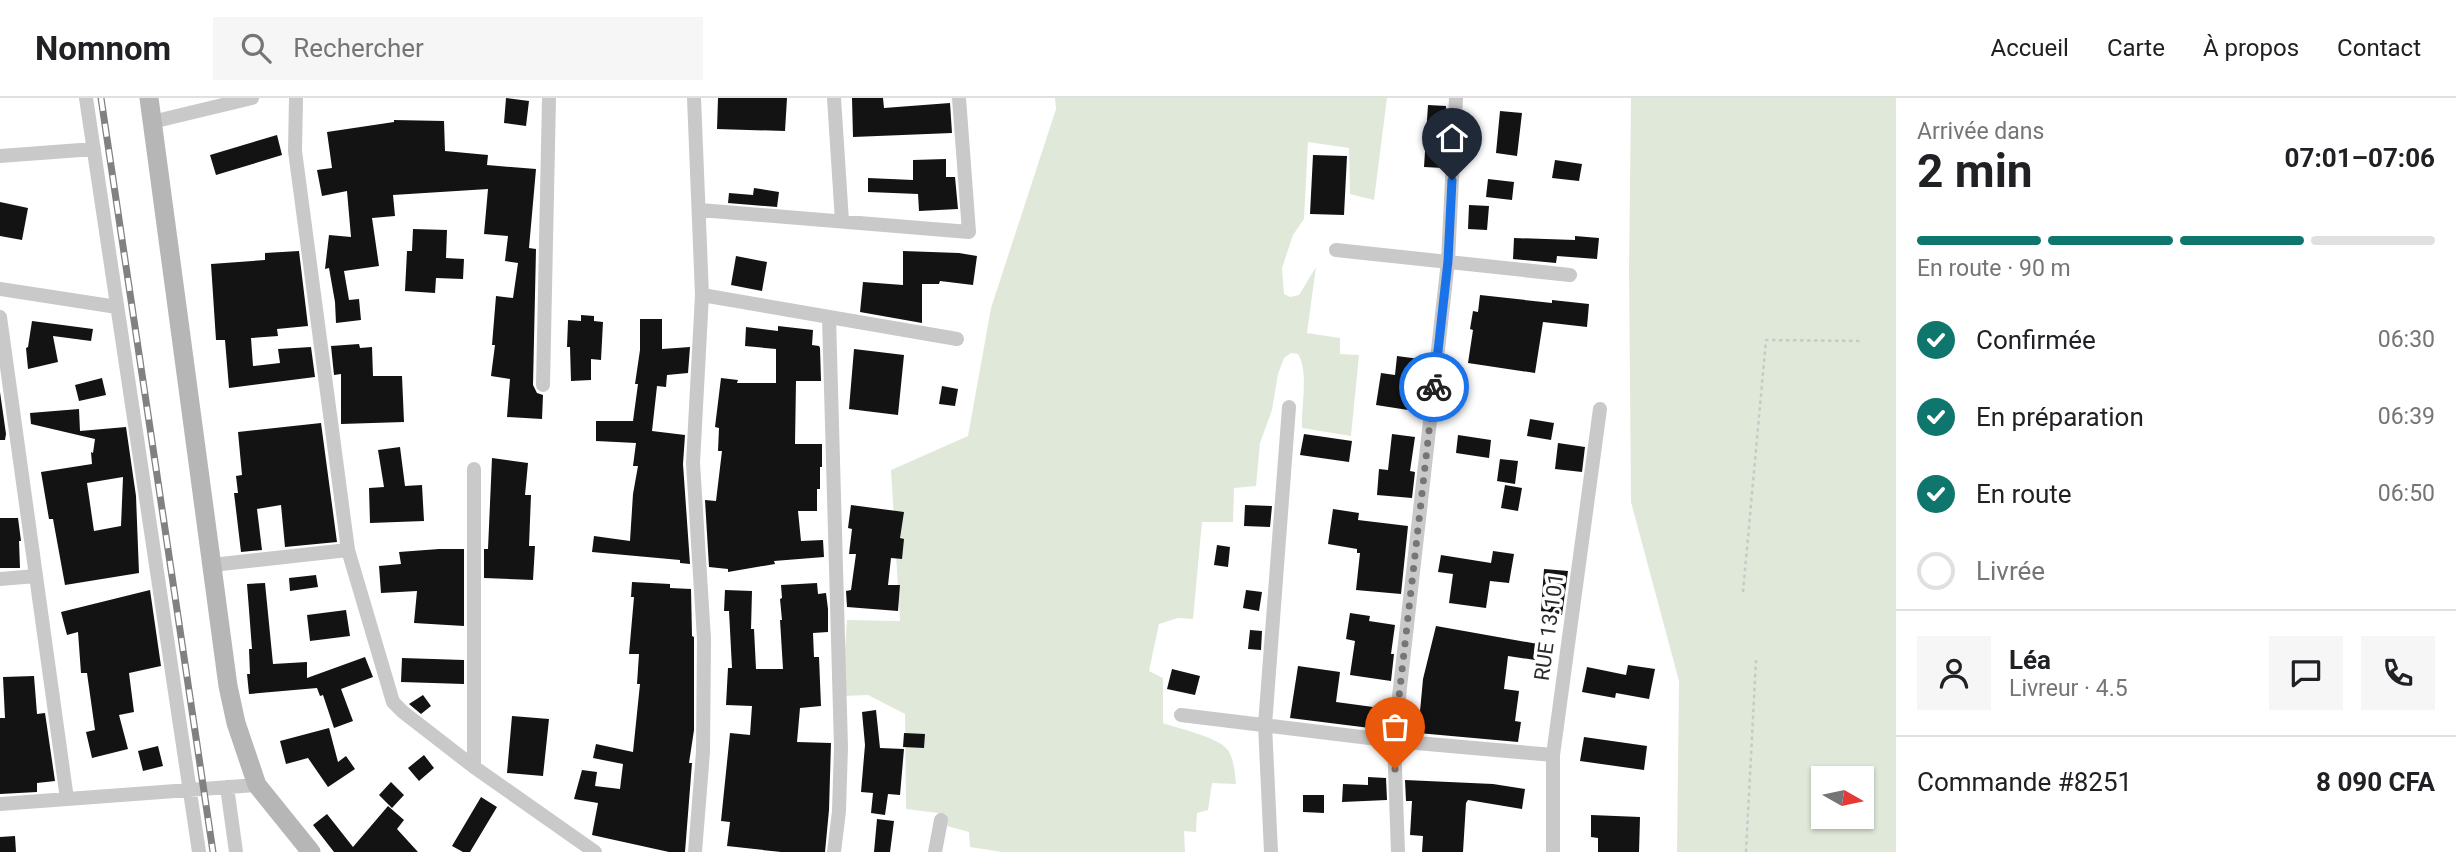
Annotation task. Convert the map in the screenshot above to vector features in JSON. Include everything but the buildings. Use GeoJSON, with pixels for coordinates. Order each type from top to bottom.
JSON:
{"type":"FeatureCollection","features":[{"type":"Feature","properties":{"kind":"main road"},"geometry":{"type":"LineString","coordinates":[[149,98],[228,686],[236,723],[257,785],[311,852]]}},
{"type":"Feature","properties":{"kind":"street"},"geometry":{"type":"LineString","coordinates":[[86,98],[199,852]]}},
{"type":"Feature","properties":{"kind":"street"},"geometry":{"type":"LineString","coordinates":[[152,122],[252,98]]}},
{"type":"Feature","properties":{"kind":"street"},"geometry":{"type":"LineString","coordinates":[[296,98],[295,151],[348,550],[393,702],[402,712],[474,767],[595,852]]}},
{"type":"Feature","properties":{"kind":"street"},"geometry":{"type":"LineString","coordinates":[[544,385],[549,98]]}},
{"type":"Feature","properties":{"kind":"street"},"geometry":{"type":"LineString","coordinates":[[694,98],[702,295],[693,463],[704,639],[703,751],[695,852]]}},
{"type":"Feature","properties":{"kind":"street"},"geometry":{"type":"LineString","coordinates":[[834,98],[842,221]]}},
{"type":"Feature","properties":{"kind":"street"},"geometry":{"type":"LineString","coordinates":[[700,210],[969,232],[960,98]]}},
{"type":"Feature","properties":{"kind":"street"},"geometry":{"type":"LineString","coordinates":[[1398,852],[1394,741],[1448,261],[1456,98]]}},
{"type":"Feature","properties":{"kind":"street"},"geometry":{"type":"LineString","coordinates":[[0,156],[94,149]]}},
{"type":"Feature","properties":{"kind":"street"},"geometry":{"type":"LineString","coordinates":[[1336,250],[1570,275]]}},
{"type":"Feature","properties":{"kind":"street"},"geometry":{"type":"LineString","coordinates":[[0,289],[117,307]]}},
{"type":"Feature","properties":{"kind":"street"},"geometry":{"type":"LineString","coordinates":[[702,295],[957,339]]}},
{"type":"Feature","properties":{"kind":"street"},"geometry":{"type":"LineString","coordinates":[[0,317],[67,799]]}},
{"type":"Feature","properties":{"kind":"street"},"geometry":{"type":"LineString","coordinates":[[829,317],[841,747],[839,811],[834,852]]}},
{"type":"Feature","properties":{"kind":"street"},"geometry":{"type":"LineString","coordinates":[[1272,852],[1265,725],[1289,407]]}},
{"type":"Feature","properties":{"kind":"street","name":"RUE 13.101"},"geometry":{"type":"LineString","coordinates":[[1553,852],[1553,755],[1600,409]]}},
{"type":"Feature","properties":{"kind":"street"},"geometry":{"type":"LineString","coordinates":[[474,469],[474,767]]}},
{"type":"Feature","properties":{"kind":"street"},"geometry":{"type":"LineString","coordinates":[[212,565],[348,550]]}},
{"type":"Feature","properties":{"kind":"street"},"geometry":{"type":"LineString","coordinates":[[0,579],[36,576]]}},
{"type":"Feature","properties":{"kind":"street"},"geometry":{"type":"LineString","coordinates":[[1181,715],[1394,741],[1553,755]]}},
{"type":"Feature","properties":{"kind":"street"},"geometry":{"type":"LineString","coordinates":[[0,804],[257,785]]}},
{"type":"Feature","properties":{"kind":"street"},"geometry":{"type":"LineString","coordinates":[[227,787],[236,852]]}},
{"type":"Feature","properties":{"kind":"street"},"geometry":{"type":"LineString","coordinates":[[935,852],[941,820]]}},
{"type":"Feature","properties":{"kind":"path"},"geometry":{"type":"LineString","coordinates":[[1743,592],[1766,340],[1861,341]]}},
{"type":"Feature","properties":{"kind":"path"},"geometry":{"type":"LineString","coordinates":[[1746,852],[1756,660]]}},
{"type":"Feature","properties":{"kind":"green space"},"geometry":{"type":"Polygon","coordinates":[[[1055,98],[1387,98],[1374,200],[1350,194],[1349,148],[1308,142],[1304,219],[1293,235],[1282,268],[1284,294],[1290,297],[1299,295],[1316,267],[1307,333],[1340,338],[1340,354],[1359,355],[1351,436],[1302,428],[1304,379],[1301,361],[1298,354],[1291,353],[1284,358],[1278,374],[1272,410],[1260,443],[1256,486],[1234,488],[1233,522],[1202,522],[1193,619],[1178,618],[1159,624],[1149,671],[1163,678],[1163,723],[1220,743],[1234,764],[1236,784],[1212,783],[1208,810],[1197,813],[1196,832],[1184,831],[1185,852],[1002,852],[970,847],[969,832],[947,826],[946,814],[906,809],[905,714],[868,695],[842,696],[847,620],[900,621],[891,470],[968,436],[991,308],[1056,109],[1055,98]]]}},
{"type":"Feature","properties":{"kind":"green space"},"geometry":{"type":"Polygon","coordinates":[[[1631,98],[1896,98],[1896,852],[1677,852],[1679,681],[1631,502],[1631,98]]]}},
{"type":"Feature","properties":{"kind":"railway"},"geometry":{"type":"LineString","coordinates":[[101,98],[213,852]]}},
{"type":"Feature","properties":{"kind":"way so far"},"geometry":{"type":"LineString","coordinates":[[1395,769],[1394,741],[1434,387]]}},
{"type":"Feature","properties":{"kind":"route"},"geometry":{"type":"LineString","coordinates":[[1434,387],[1448,261],[1452,180]]}}]}
